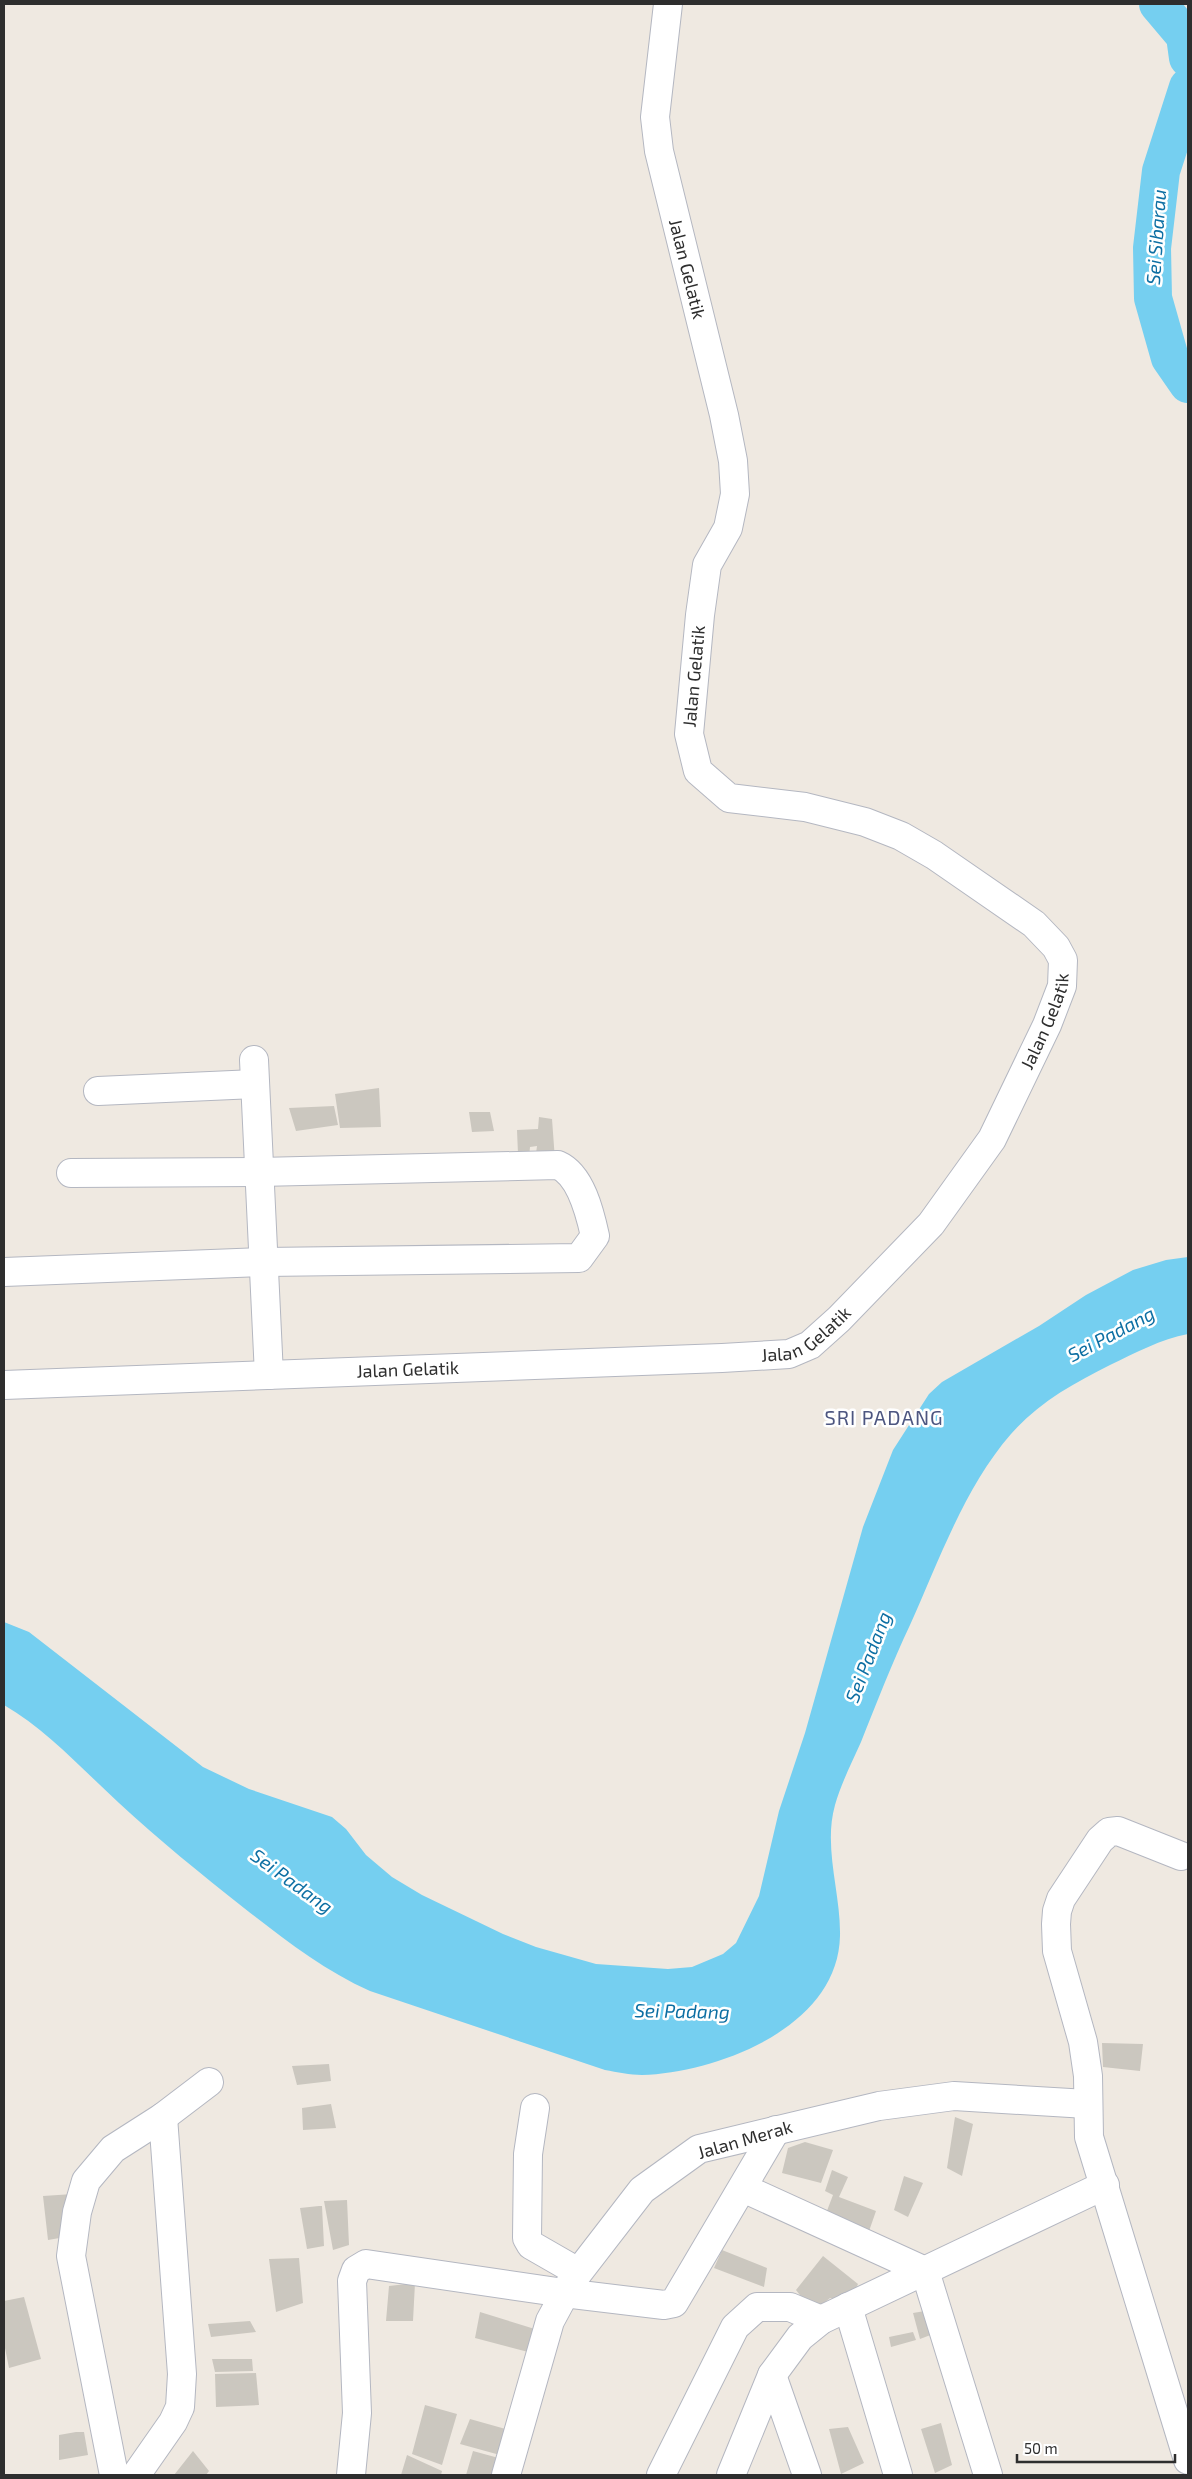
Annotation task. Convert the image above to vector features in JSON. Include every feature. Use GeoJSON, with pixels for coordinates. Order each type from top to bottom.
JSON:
{"type":"FeatureCollection","features":[{"type":"Feature","properties":{"kind":"street","name":"Jalan Gelatik"},"geometry":{"type":"LineString","coordinates":[[4,1385],[789,1354],[810,1345],[839,1319],[931,1224],[992,1139],[1047,1025],[1062,986],[1063,960],[1056,947],[1034,924],[934,854],[901,836],[865,822],[805,807],[729,798],[698,771],[689,734],[700,615],[707,565],[728,528],[735,494],[733,461],[724,415],[659,151],[655,117],[668,4]]}},
{"type":"Feature","properties":{"kind":"street"},"geometry":{"type":"LineString","coordinates":[[98,1091],[254,1072],[269,1375]]}},
{"type":"Feature","properties":{"kind":"street"},"geometry":{"type":"LineString","coordinates":[[4,1272],[264,1262],[579,1258],[595,1236],[579,1188],[567,1169],[558,1165],[259,1172],[71,1173]]}},
{"type":"Feature","properties":{"kind":"street"},"geometry":{"type":"LineString","coordinates":[[1181,1856],[1118,1831],[1109,1832],[1100,1840],[1061,1899],[1057,1911],[1057,1951],[1083,2042],[1088,2076],[1089,2136],[1188,2460]]}},
{"type":"Feature","properties":{"kind":"street"},"geometry":{"type":"LineString","coordinates":[[114,2475],[71,2256],[77,2212],[86,2181],[113,2149],[163,2117],[208,2082]]}},
{"type":"Feature","properties":{"kind":"street","name":"Jalan Merak"},"geometry":{"type":"LineString","coordinates":[[506,2475],[550,2321],[571,2283],[642,2190],[699,2149],[879,2106],[954,2096],[1087,2104]]}},
{"type":"Feature","properties":{"kind":"street"},"geometry":{"type":"LineString","coordinates":[[535,2108],[528,2154],[527,2238],[531,2245],[571,2283]]}},
{"type":"Feature","properties":{"kind":"street"},"geometry":{"type":"LineString","coordinates":[[136,2475],[173,2422],[180,2407],[182,2374],[163,2117]]}},
{"type":"Feature","properties":{"kind":"street"},"geometry":{"type":"LineString","coordinates":[[351,2475],[357,2413],[352,2308],[352,2281],[356,2270],[366,2264],[571,2283],[664,2305],[674,2303],[776,2130]]}},
{"type":"Feature","properties":{"kind":"street"},"geometry":{"type":"LineString","coordinates":[[731,2475],[772,2375],[800,2338],[821,2320],[1104,2185]]}},
{"type":"Feature","properties":{"kind":"street"},"geometry":{"type":"LineString","coordinates":[[742,2188],[925,2271],[988,2475]]}},
{"type":"Feature","properties":{"kind":"street"},"geometry":{"type":"LineString","coordinates":[[661,2475],[735,2327],[757,2307],[790,2307],[821,2320]]}},
{"type":"Feature","properties":{"kind":"street"},"geometry":{"type":"LineString","coordinates":[[848,2307],[898,2475]]}},
{"type":"Feature","properties":{"kind":"street"},"geometry":{"type":"LineString","coordinates":[[772,2375],[807,2475]]}},
{"type":"Feature","properties":{"kind":"water","name":"Sei Padang"},"geometry":{"type":"Polygon","coordinates":[[[1188,1257],[1188,1334],[1158,1343],[1129,1356],[1083,1379],[1045,1403],[1011,1434],[994,1455],[966,1501],[897,1654],[843,1781],[835,1805],[831,1838],[840,1936],[834,1968],[819,1996],[797,2019],[769,2038],[738,2054],[705,2065],[673,2072],[642,2075],[605,2070],[370,1991],[353,1983],[320,1964],[289,1942],[196,1870],[119,1803],[50,1738],[4,1705],[4,1622],[29,1632],[203,1767],[249,1789],[332,1817],[346,1829],[366,1855],[392,1877],[422,1895],[503,1934],[536,1947],[596,1964],[668,1969],[692,1967],[723,1954],[736,1943],[759,1896],[779,1811],[805,1733],[863,1527],[893,1450],[929,1394],[942,1382],[1039,1326],[1086,1295],[1133,1270],[1166,1260],[1188,1257]]]}},
{"type":"Feature","properties":{"kind":"building"},"geometry":{"type":"Polygon","coordinates":[[[379,1088],[381,1127],[340,1128],[335,1094],[379,1088]]]}},
{"type":"Feature","properties":{"kind":"building"},"geometry":{"type":"Polygon","coordinates":[[[334,1106],[338,1125],[296,1131],[289,1108],[334,1106]]]}},
{"type":"Feature","properties":{"kind":"building"},"geometry":{"type":"Polygon","coordinates":[[[469,1112],[490,1112],[494,1131],[472,1132],[469,1112]]]}},
{"type":"Feature","properties":{"kind":"building"},"geometry":{"type":"Polygon","coordinates":[[[539,1117],[552,1119],[555,1160],[535,1161],[537,1146],[530,1147],[529,1157],[518,1154],[517,1130],[538,1129],[539,1117]]]}},
{"type":"Feature","properties":{"kind":"building"},"geometry":{"type":"Polygon","coordinates":[[[1102,2043],[1143,2044],[1140,2071],[1103,2067],[1102,2043]]]}},
{"type":"Feature","properties":{"kind":"building"},"geometry":{"type":"Polygon","coordinates":[[[329,2064],[331,2081],[297,2085],[292,2066],[329,2064]]]}},
{"type":"Feature","properties":{"kind":"building"},"geometry":{"type":"Polygon","coordinates":[[[331,2104],[336,2128],[303,2130],[302,2108],[331,2104]]]}},
{"type":"Feature","properties":{"kind":"building"},"geometry":{"type":"Polygon","coordinates":[[[955,2117],[973,2124],[962,2176],[947,2168],[955,2117]]]}},
{"type":"Feature","properties":{"kind":"building"},"geometry":{"type":"Polygon","coordinates":[[[805,2142],[833,2150],[821,2183],[782,2173],[788,2148],[805,2142]]]}},
{"type":"Feature","properties":{"kind":"building"},"geometry":{"type":"Polygon","coordinates":[[[832,2170],[848,2177],[839,2197],[876,2211],[868,2234],[825,2216],[833,2195],[825,2191],[832,2170]]]}},
{"type":"Feature","properties":{"kind":"building"},"geometry":{"type":"Polygon","coordinates":[[[904,2176],[923,2183],[908,2217],[894,2210],[904,2176]]]}},
{"type":"Feature","properties":{"kind":"building"},"geometry":{"type":"Polygon","coordinates":[[[73,2194],[71,2236],[48,2240],[43,2196],[73,2194]]]}},
{"type":"Feature","properties":{"kind":"building"},"geometry":{"type":"Polygon","coordinates":[[[347,2200],[349,2245],[333,2250],[324,2201],[347,2200]]]}},
{"type":"Feature","properties":{"kind":"building"},"geometry":{"type":"Polygon","coordinates":[[[322,2206],[324,2246],[307,2249],[300,2208],[322,2206]]]}},
{"type":"Feature","properties":{"kind":"building"},"geometry":{"type":"Polygon","coordinates":[[[722,2250],[767,2268],[764,2287],[714,2268],[722,2250]]]}},
{"type":"Feature","properties":{"kind":"building"},"geometry":{"type":"Polygon","coordinates":[[[823,2256],[858,2284],[849,2303],[830,2298],[813,2312],[796,2290],[823,2256]]]}},
{"type":"Feature","properties":{"kind":"building"},"geometry":{"type":"Polygon","coordinates":[[[299,2258],[303,2303],[276,2312],[269,2259],[299,2258]]]}},
{"type":"Feature","properties":{"kind":"building"},"geometry":{"type":"Polygon","coordinates":[[[415,2283],[413,2321],[386,2321],[389,2286],[415,2283]]]}},
{"type":"Feature","properties":{"kind":"building"},"geometry":{"type":"Polygon","coordinates":[[[24,2297],[41,2359],[9,2368],[4,2343],[4,2301],[24,2297]]]}},
{"type":"Feature","properties":{"kind":"building"},"geometry":{"type":"Polygon","coordinates":[[[931,2310],[941,2331],[920,2339],[913,2313],[931,2310]]]}},
{"type":"Feature","properties":{"kind":"building"},"geometry":{"type":"Polygon","coordinates":[[[480,2312],[538,2330],[532,2353],[475,2338],[480,2312]]]}},
{"type":"Feature","properties":{"kind":"building"},"geometry":{"type":"Polygon","coordinates":[[[250,2321],[256,2332],[211,2337],[208,2324],[250,2321]]]}},
{"type":"Feature","properties":{"kind":"building"},"geometry":{"type":"Polygon","coordinates":[[[913,2332],[916,2340],[891,2347],[889,2337],[913,2332]]]}},
{"type":"Feature","properties":{"kind":"building"},"geometry":{"type":"Polygon","coordinates":[[[212,2359],[252,2359],[253,2371],[215,2372],[212,2359]]]}},
{"type":"Feature","properties":{"kind":"building"},"geometry":{"type":"Polygon","coordinates":[[[256,2373],[259,2405],[216,2407],[215,2374],[256,2373]]]}},
{"type":"Feature","properties":{"kind":"building"},"geometry":{"type":"Polygon","coordinates":[[[425,2405],[457,2414],[442,2465],[412,2454],[425,2405]]]}},
{"type":"Feature","properties":{"kind":"building"},"geometry":{"type":"Polygon","coordinates":[[[470,2419],[516,2432],[500,2455],[460,2444],[470,2419]]]}},
{"type":"Feature","properties":{"kind":"building"},"geometry":{"type":"Polygon","coordinates":[[[941,2423],[952,2465],[935,2473],[921,2429],[941,2423]]]}},
{"type":"Feature","properties":{"kind":"building"},"geometry":{"type":"Polygon","coordinates":[[[848,2427],[864,2463],[841,2474],[829,2429],[848,2427]]]}},
{"type":"Feature","properties":{"kind":"building"},"geometry":{"type":"Polygon","coordinates":[[[84,2432],[88,2455],[59,2460],[59,2435],[84,2432]]]}},
{"type":"Feature","properties":{"kind":"building"},"geometry":{"type":"Polygon","coordinates":[[[193,2451],[209,2471],[206,2475],[174,2475],[193,2451]]]}},
{"type":"Feature","properties":{"kind":"building"},"geometry":{"type":"Polygon","coordinates":[[[473,2451],[506,2460],[501,2475],[466,2475],[473,2451]]]}},
{"type":"Feature","properties":{"kind":"building"},"geometry":{"type":"Polygon","coordinates":[[[407,2455],[442,2471],[441,2475],[401,2475],[407,2455]]]}},
{"type":"Feature","properties":{"kind":"waterway","name":"Sei Sibarau"},"geometry":{"type":"LineString","coordinates":[[1158,4],[1185,36],[1188,58]]}},
{"type":"Feature","properties":{"kind":"waterway","name":"Sei Sibarau"},"geometry":{"type":"LineString","coordinates":[[1188,87],[1161,171],[1152,248],[1153,298],[1170,358],[1188,384]]}},
{"type":"Feature","properties":{"kind":"district","name":"SRI PADANG"},"geometry":{"type":"Point","coordinates":[884,1418]}}]}
